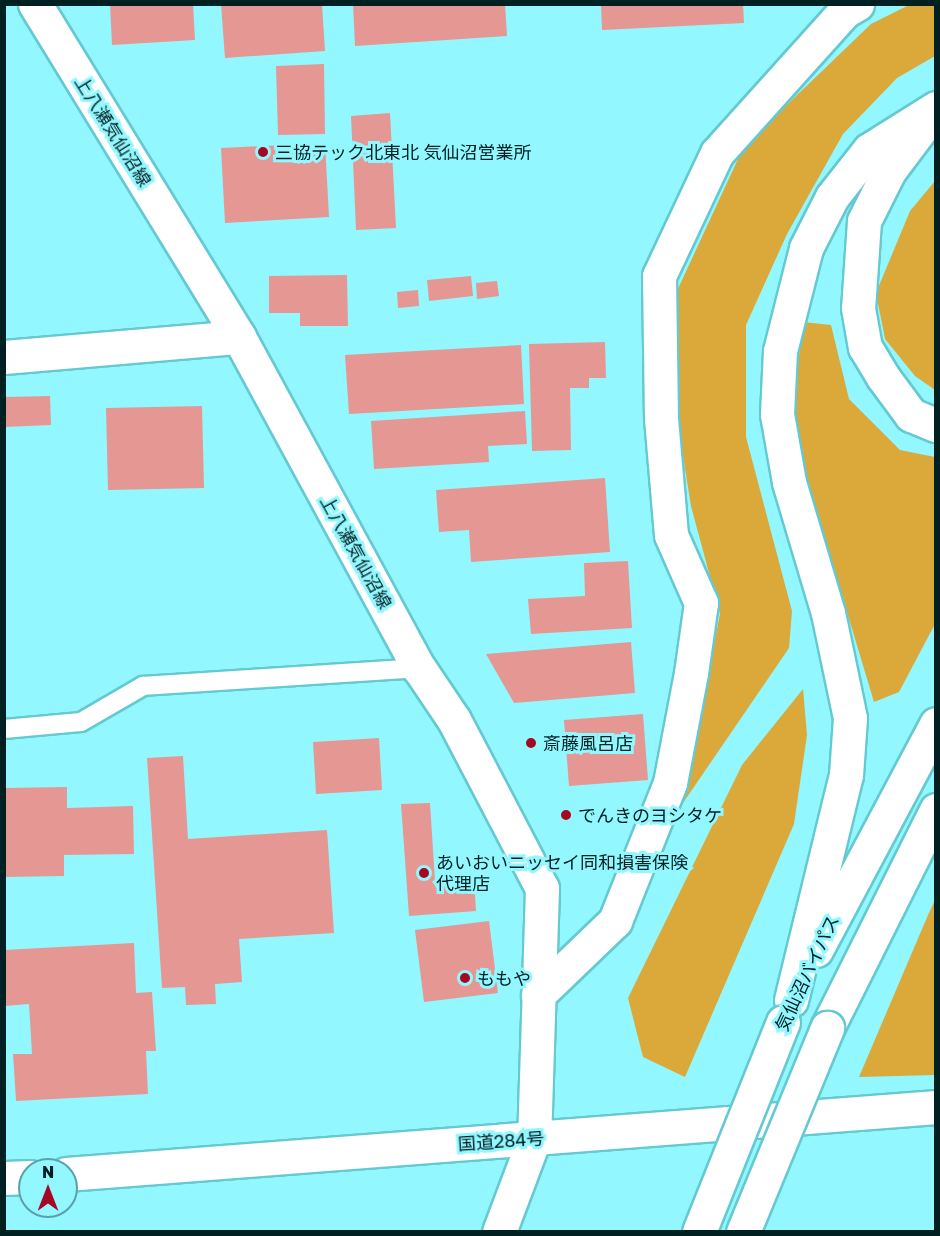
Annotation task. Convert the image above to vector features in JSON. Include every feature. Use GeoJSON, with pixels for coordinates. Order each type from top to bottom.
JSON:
{"type":"FeatureCollection","features":[{"type":"Feature","properties":{"kind":"main road","name":"上八瀬気仙沼線"},"geometry":{"type":"LineString","coordinates":[[35,4],[239,337],[419,668],[454,720],[542,888],[534,1139],[499,1232]]}},
{"type":"Feature","properties":{"kind":"main road"},"geometry":{"type":"LineString","coordinates":[[538,994],[615,921],[670,783],[691,673],[701,603],[671,536],[661,419],[659,276],[717,153],[845,10],[857,4]]}},
{"type":"Feature","properties":{"kind":"main road"},"geometry":{"type":"LineString","coordinates":[[936,109],[889,171],[864,220],[858,269],[866,347],[911,415],[936,425]]}},
{"type":"Feature","properties":{"kind":"main road"},"geometry":{"type":"LineString","coordinates":[[787,1011],[846,775],[850,718],[833,632],[789,482],[777,414],[780,351],[806,248],[832,197],[869,150],[936,109]]}},
{"type":"Feature","properties":{"kind":"main road"},"geometry":{"type":"LineString","coordinates":[[4,357],[239,337]]}},
{"type":"Feature","properties":{"kind":"main road","name":"気仙沼バイパス"},"geometry":{"type":"LineString","coordinates":[[699,1232],[787,1011],[936,724]]}},
{"type":"Feature","properties":{"kind":"main road"},"geometry":{"type":"LineString","coordinates":[[743,1232],[827,1028],[936,810]]}},
{"type":"Feature","properties":{"kind":"main road"},"geometry":{"type":"LineString","coordinates":[[868,942],[936,833]]}},
{"type":"Feature","properties":{"kind":"main road","name":"国道284号"},"geometry":{"type":"LineString","coordinates":[[78,1173],[936,1107]]}},
{"type":"Feature","properties":{"kind":"lane"},"geometry":{"type":"LineString","coordinates":[[4,729],[81,723],[143,686],[419,668]]}},
{"type":"Feature","properties":{"kind":"shaded area"},"geometry":{"type":"Polygon","coordinates":[[[909,5],[935,5],[935,56],[897,78],[843,134],[787,234],[746,325],[746,437],[792,611],[789,648],[683,803],[720,614],[691,506],[674,399],[676,293],[744,146],[871,24],[909,5]]]}},
{"type":"Feature","properties":{"kind":"shaded area"},"geometry":{"type":"Polygon","coordinates":[[[935,181],[935,390],[915,376],[885,339],[876,293],[910,211],[935,181]]]}},
{"type":"Feature","properties":{"kind":"shaded area"},"geometry":{"type":"Polygon","coordinates":[[[803,322],[831,325],[849,399],[900,450],[935,457],[935,624],[899,692],[874,702],[791,425],[803,322]]]}},
{"type":"Feature","properties":{"kind":"shaded area"},"geometry":{"type":"Polygon","coordinates":[[[803,689],[807,735],[794,824],[685,1077],[643,1057],[628,998],[742,765],[803,689]]]}},
{"type":"Feature","properties":{"kind":"shaded area"},"geometry":{"type":"Polygon","coordinates":[[[935,900],[935,1075],[859,1077],[928,915],[935,900]]]}},
{"type":"Feature","properties":{"kind":"building"},"geometry":{"type":"Polygon","coordinates":[[[110,4],[193,4],[195,40],[112,45],[110,4]]]}},
{"type":"Feature","properties":{"kind":"building"},"geometry":{"type":"Polygon","coordinates":[[[221,4],[322,4],[325,51],[225,58],[221,4]]]}},
{"type":"Feature","properties":{"kind":"building"},"geometry":{"type":"Polygon","coordinates":[[[353,4],[505,4],[507,36],[355,46],[353,4]]]}},
{"type":"Feature","properties":{"kind":"building"},"geometry":{"type":"Polygon","coordinates":[[[601,4],[743,4],[744,23],[602,30],[601,4]]]}},
{"type":"Feature","properties":{"kind":"building"},"geometry":{"type":"Polygon","coordinates":[[[324,64],[325,134],[278,135],[276,66],[324,64]]]}},
{"type":"Feature","properties":{"kind":"building"},"geometry":{"type":"Polygon","coordinates":[[[390,113],[396,228],[356,230],[351,116],[390,113]]]}},
{"type":"Feature","properties":{"kind":"building"},"geometry":{"type":"Polygon","coordinates":[[[325,143],[329,217],[225,223],[221,148],[325,143]]]}},
{"type":"Feature","properties":{"kind":"building"},"geometry":{"type":"Polygon","coordinates":[[[347,275],[348,326],[300,326],[300,313],[269,313],[269,276],[347,275]]]}},
{"type":"Feature","properties":{"kind":"building"},"geometry":{"type":"Polygon","coordinates":[[[471,276],[473,296],[429,301],[427,280],[471,276]]]}},
{"type":"Feature","properties":{"kind":"building"},"geometry":{"type":"Polygon","coordinates":[[[497,281],[499,296],[477,299],[476,283],[497,281]]]}},
{"type":"Feature","properties":{"kind":"building"},"geometry":{"type":"Polygon","coordinates":[[[418,290],[419,306],[398,308],[397,292],[418,290]]]}},
{"type":"Feature","properties":{"kind":"building"},"geometry":{"type":"Polygon","coordinates":[[[605,342],[606,378],[589,378],[589,388],[570,388],[571,450],[532,451],[529,344],[605,342]]]}},
{"type":"Feature","properties":{"kind":"building"},"geometry":{"type":"Polygon","coordinates":[[[521,345],[524,404],[349,414],[345,355],[521,345]]]}},
{"type":"Feature","properties":{"kind":"building"},"geometry":{"type":"Polygon","coordinates":[[[50,396],[51,425],[4,427],[4,397],[50,396]]]}},
{"type":"Feature","properties":{"kind":"building"},"geometry":{"type":"Polygon","coordinates":[[[202,406],[204,488],[108,490],[106,408],[202,406]]]}},
{"type":"Feature","properties":{"kind":"building"},"geometry":{"type":"Polygon","coordinates":[[[525,411],[527,444],[488,446],[489,462],[374,469],[371,421],[525,411]]]}},
{"type":"Feature","properties":{"kind":"building"},"geometry":{"type":"Polygon","coordinates":[[[605,478],[610,552],[471,562],[469,530],[439,532],[436,490],[605,478]]]}},
{"type":"Feature","properties":{"kind":"building"},"geometry":{"type":"Polygon","coordinates":[[[628,561],[632,628],[531,634],[528,599],[585,596],[584,563],[628,561]]]}},
{"type":"Feature","properties":{"kind":"building"},"geometry":{"type":"Polygon","coordinates":[[[631,642],[635,693],[514,703],[486,654],[631,642]]]}},
{"type":"Feature","properties":{"kind":"building"},"geometry":{"type":"Polygon","coordinates":[[[643,714],[648,780],[569,786],[564,720],[643,714]]]}},
{"type":"Feature","properties":{"kind":"building"},"geometry":{"type":"Polygon","coordinates":[[[379,738],[382,790],[316,794],[313,742],[379,738]]]}},
{"type":"Feature","properties":{"kind":"building"},"geometry":{"type":"Polygon","coordinates":[[[183,756],[188,839],[327,830],[334,933],[239,939],[242,982],[215,984],[216,1004],[186,1005],[185,987],[162,988],[147,758],[183,756]]]}},
{"type":"Feature","properties":{"kind":"building"},"geometry":{"type":"Polygon","coordinates":[[[67,787],[67,808],[133,806],[134,854],[64,855],[64,876],[4,877],[4,788],[67,787]]]}},
{"type":"Feature","properties":{"kind":"building"},"geometry":{"type":"Polygon","coordinates":[[[430,803],[435,881],[474,878],[476,911],[409,916],[401,804],[430,803]]]}},
{"type":"Feature","properties":{"kind":"building"},"geometry":{"type":"Polygon","coordinates":[[[489,921],[498,993],[424,1002],[415,930],[489,921]]]}},
{"type":"Feature","properties":{"kind":"building"},"geometry":{"type":"Polygon","coordinates":[[[134,943],[136,993],[152,992],[156,1051],[146,1051],[148,1094],[16,1101],[13,1054],[32,1054],[29,1004],[4,1006],[4,950],[134,943]]]}},
{"type":"Feature","properties":{"kind":"place","name":"三協テック北東北 気仙沼営業所"},"geometry":{"type":"Point","coordinates":[263,152]}},
{"type":"Feature","properties":{"kind":"place","name":"斎藤風呂店"},"geometry":{"type":"Point","coordinates":[531,743]}},
{"type":"Feature","properties":{"kind":"place","name":"でんきのヨシタケ"},"geometry":{"type":"Point","coordinates":[566,815]}},
{"type":"Feature","properties":{"kind":"place","name":"あいおいニッセイ同和損害保険 代理店"},"geometry":{"type":"Point","coordinates":[424,873]}},
{"type":"Feature","properties":{"kind":"place","name":"ももや"},"geometry":{"type":"Point","coordinates":[465,978]}}]}
